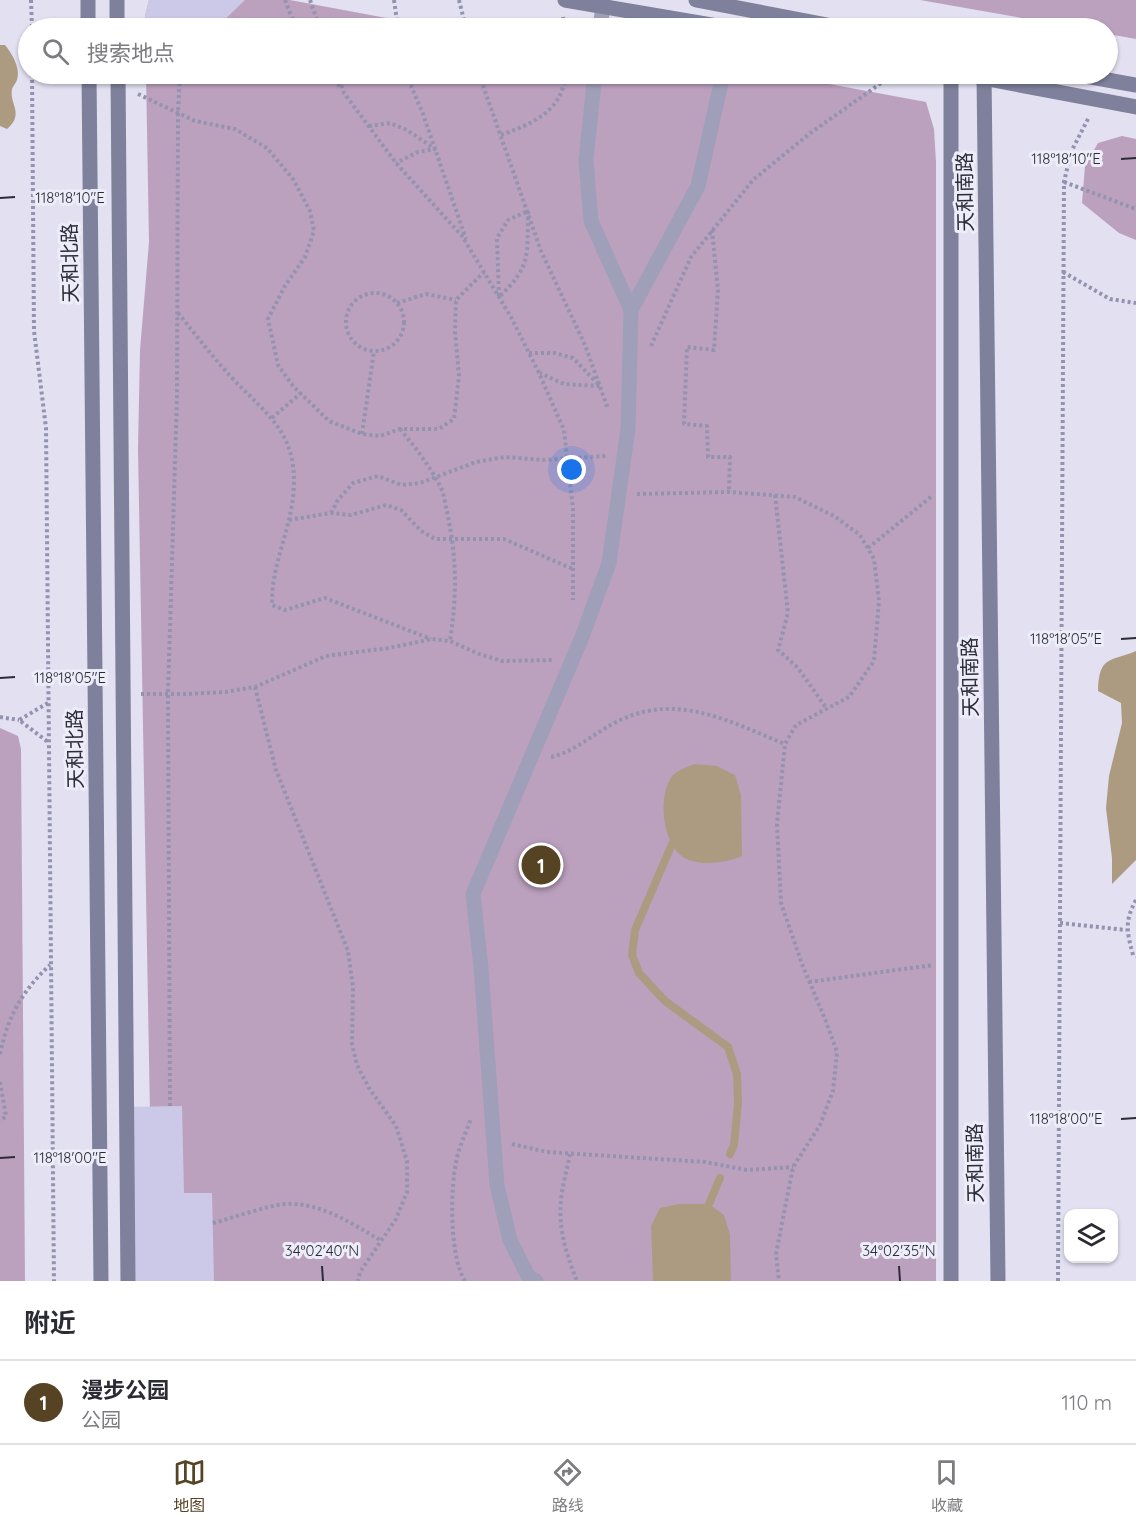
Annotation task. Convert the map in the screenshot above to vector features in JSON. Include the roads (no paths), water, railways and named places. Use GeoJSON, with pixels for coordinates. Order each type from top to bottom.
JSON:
{"type":"FeatureCollection","features":[{"type":"Feature","properties":{"kind":"street"},"geometry":{"type":"LineString","coordinates":[[88,0],[88,18]]}},
{"type":"Feature","properties":{"kind":"street"},"geometry":{"type":"LineString","coordinates":[[117,0],[117,18]]}},
{"type":"Feature","properties":{"kind":"street"},"geometry":{"type":"LineString","coordinates":[[565,0],[672,18]]}},
{"type":"Feature","properties":{"kind":"street"},"geometry":{"type":"LineString","coordinates":[[696,0],[790,18]]}},
{"type":"Feature","properties":{"kind":"street"},"geometry":{"type":"LineString","coordinates":[[601,18],[603,6]]}},
{"type":"Feature","properties":{"kind":"street"},"geometry":{"type":"LineString","coordinates":[[1118,82],[1136,85]]}},
{"type":"Feature","properties":{"kind":"street","name":"天和北路"},"geometry":{"type":"LineString","coordinates":[[89,84],[101,1281]]}},
{"type":"Feature","properties":{"kind":"street"},"geometry":{"type":"LineString","coordinates":[[118,84],[128,1281]]}},
{"type":"Feature","properties":{"kind":"street"},"geometry":{"type":"LineString","coordinates":[[536,1281],[528,1276],[510,1240],[497,1185],[473,894],[572,660],[609,563],[628,429],[631,310],[591,221],[586,160],[594,84]]}},
{"type":"Feature","properties":{"kind":"street"},"geometry":{"type":"LineString","coordinates":[[631,310],[698,186],[721,84]]}},
{"type":"Feature","properties":{"kind":"street","name":"天和南路"},"geometry":{"type":"LineString","coordinates":[[951,84],[951,1281]]}},
{"type":"Feature","properties":{"kind":"street","name":"天和南路"},"geometry":{"type":"LineString","coordinates":[[984,84],[998,1281]]}},
{"type":"Feature","properties":{"kind":"street"},"geometry":{"type":"LineString","coordinates":[[1027,84],[1136,107]]}},
{"type":"Feature","properties":{"kind":"waterway"},"geometry":{"type":"LineString","coordinates":[[672,844],[635,930],[632,955],[639,973],[665,1001],[728,1047],[737,1074],[738,1103],[734,1145],[730,1154]]}},
{"type":"Feature","properties":{"kind":"waterway"},"geometry":{"type":"LineString","coordinates":[[709,1204],[720,1178]]}},
{"type":"Feature","properties":{"kind":"place","name":"漫步公园"},"geometry":{"type":"Point","coordinates":[541,865]}}]}
